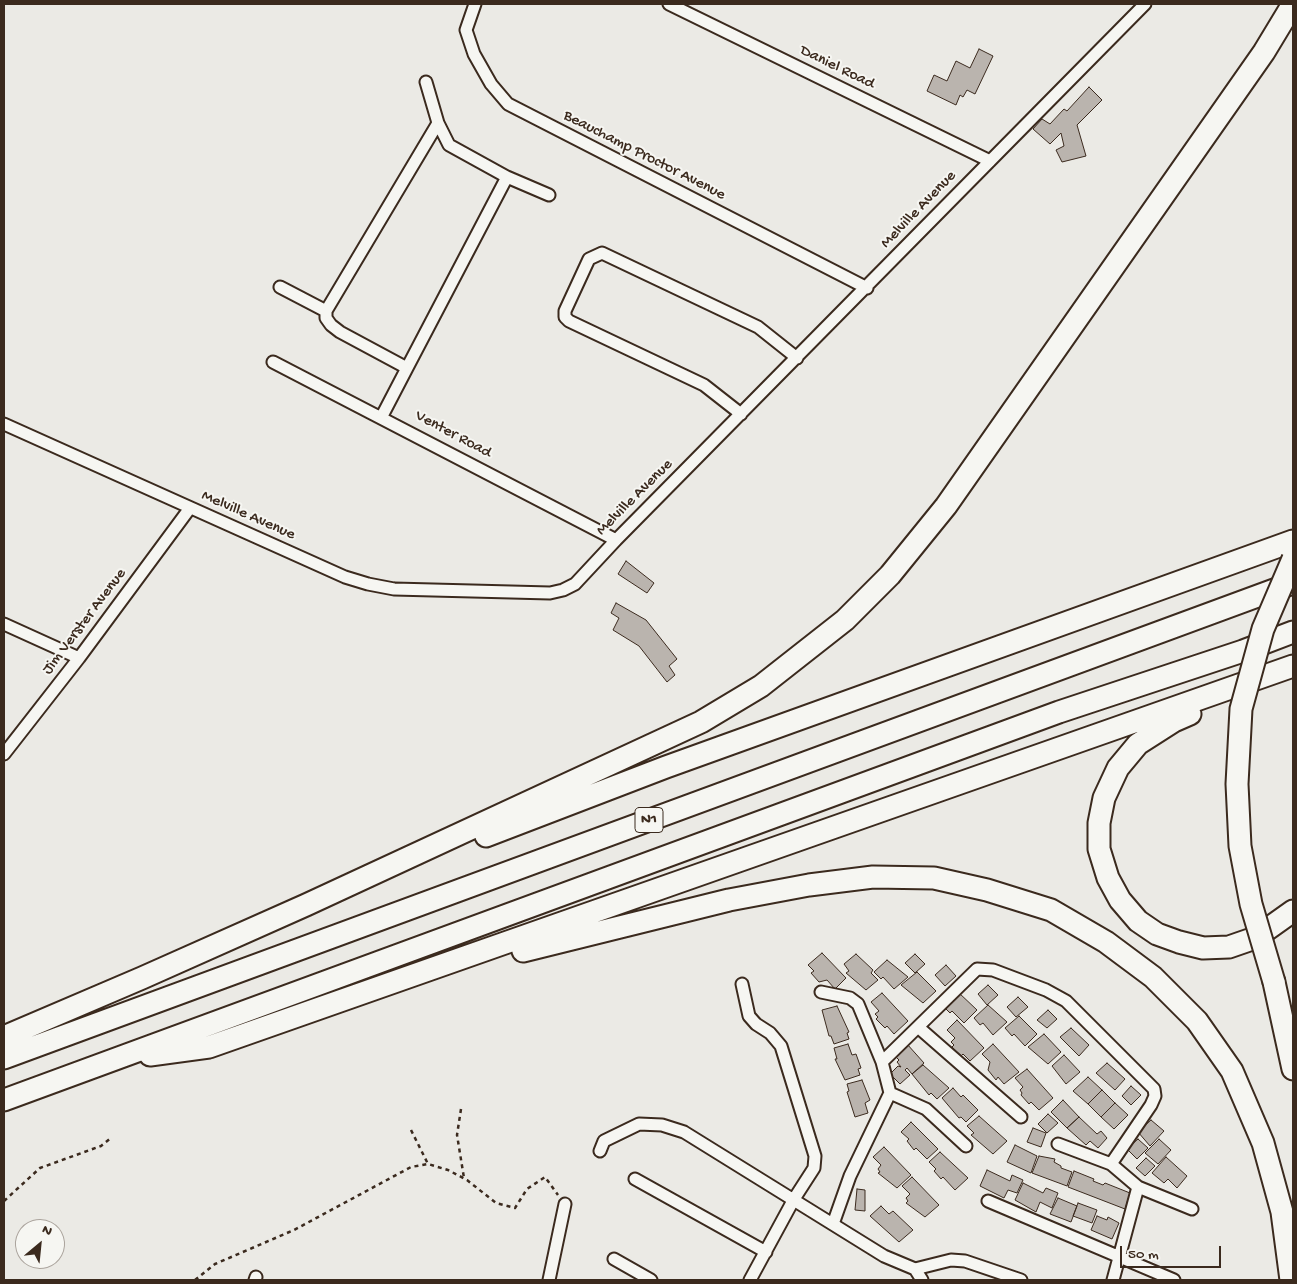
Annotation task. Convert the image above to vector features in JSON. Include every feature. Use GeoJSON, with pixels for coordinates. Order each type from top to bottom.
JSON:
{"type":"FeatureCollection","features":[{"type":"Feature","properties":{"kind":"highway"},"geometry":{"type":"LineString","coordinates":[[4,1037],[306,905],[701,722],[761,686],[845,620],[890,575],[946,506],[1264,52],[1293,4]]}},
{"type":"Feature","properties":{"kind":"highway"},"geometry":{"type":"LineString","coordinates":[[306,905],[666,767],[1293,541]]}},
{"type":"Feature","properties":{"kind":"highway"},"geometry":{"type":"LineString","coordinates":[[1293,559],[1263,629],[1242,709],[1237,784],[1240,846],[1251,904],[1274,982],[1293,1069]]}},
{"type":"Feature","properties":{"kind":"highway","name":"N1"},"geometry":{"type":"LineString","coordinates":[[4,1058],[1293,583]]}},
{"type":"Feature","properties":{"kind":"highway","name":"N1"},"geometry":{"type":"LineString","coordinates":[[4,1100],[1050,716],[1243,651],[1293,632]]}},
{"type":"Feature","properties":{"kind":"highway"},"geometry":{"type":"LineString","coordinates":[[112,1060],[209,1048],[1293,667]]}},
{"type":"Feature","properties":{"kind":"highway"},"geometry":{"type":"LineString","coordinates":[[1293,667],[1174,721],[1138,744],[1118,768],[1104,798],[1099,823],[1099,849],[1108,878],[1120,900],[1138,921],[1157,934],[1204,948],[1228,946],[1255,938],[1293,912]]}},
{"type":"Feature","properties":{"kind":"highway"},"geometry":{"type":"LineString","coordinates":[[406,980],[729,900],[809,885],[873,877],[934,878],[987,890],[1051,910],[1106,942],[1153,977],[1197,1021],[1232,1071],[1262,1143],[1282,1212],[1291,1280]]}},
{"type":"Feature","properties":{"kind":"street","name":"Beauchamp Proctor Avenue"},"geometry":{"type":"LineString","coordinates":[[475,4],[466,30],[474,54],[491,84],[508,104],[867,288]]}},
{"type":"Feature","properties":{"kind":"street","name":"Daniel Road"},"geometry":{"type":"LineString","coordinates":[[669,4],[990,161]]}},
{"type":"Feature","properties":{"kind":"street","name":"Melville Avenue"},"geometry":{"type":"LineString","coordinates":[[4,424],[190,508],[345,576],[368,584],[394,588],[550,593],[563,590],[575,584],[616,540],[867,288],[1145,4]]}},
{"type":"Feature","properties":{"kind":"street"},"geometry":{"type":"LineString","coordinates":[[426,82],[438,123],[448,145],[507,177],[549,195]]}},
{"type":"Feature","properties":{"kind":"street"},"geometry":{"type":"LineString","coordinates":[[407,368],[340,332],[326,318],[326,310],[438,123]]}},
{"type":"Feature","properties":{"kind":"street"},"geometry":{"type":"LineString","coordinates":[[382,416],[507,177]]}},
{"type":"Feature","properties":{"kind":"street"},"geometry":{"type":"LineString","coordinates":[[741,414],[704,385],[570,321],[565,311],[589,259],[602,253],[741,319],[766,332],[797,358]]}},
{"type":"Feature","properties":{"kind":"street"},"geometry":{"type":"LineString","coordinates":[[280,287],[326,310]]}},
{"type":"Feature","properties":{"kind":"street","name":"Venter Road"},"geometry":{"type":"LineString","coordinates":[[273,362],[382,416],[616,540]]}},
{"type":"Feature","properties":{"kind":"street","name":"Jim Verster Avenue"},"geometry":{"type":"LineString","coordinates":[[4,754],[190,508]]}},
{"type":"Feature","properties":{"kind":"street"},"geometry":{"type":"LineString","coordinates":[[4,624],[78,658]]}},
{"type":"Feature","properties":{"kind":"street"},"geometry":{"type":"LineString","coordinates":[[882,1062],[977,969],[992,970],[1046,990],[1066,1001],[1154,1089],[1155,1096],[1151,1105],[1111,1164]]}},
{"type":"Feature","properties":{"kind":"street"},"geometry":{"type":"LineString","coordinates":[[742,984],[749,1016],[756,1024],[770,1033],[781,1046],[815,1156],[814,1168],[794,1199],[750,1280]]}},
{"type":"Feature","properties":{"kind":"street"},"geometry":{"type":"LineString","coordinates":[[821,992],[850,998],[858,1004],[882,1062],[890,1093],[850,1176],[833,1224]]}},
{"type":"Feature","properties":{"kind":"street"},"geometry":{"type":"LineString","coordinates":[[918,1026],[1021,1117]]}},
{"type":"Feature","properties":{"kind":"street"},"geometry":{"type":"LineString","coordinates":[[890,1093],[926,1109],[966,1146]]}},
{"type":"Feature","properties":{"kind":"street"},"geometry":{"type":"LineString","coordinates":[[600,1150],[604,1141],[624,1129],[639,1124],[662,1125],[700,1141],[884,1256],[915,1269],[922,1280]]}},
{"type":"Feature","properties":{"kind":"street"},"geometry":{"type":"LineString","coordinates":[[1058,1144],[1111,1164],[1138,1187],[1192,1209]]}},
{"type":"Feature","properties":{"kind":"street"},"geometry":{"type":"LineString","coordinates":[[635,1179],[766,1252]]}},
{"type":"Feature","properties":{"kind":"street"},"geometry":{"type":"LineString","coordinates":[[1113,1280],[1138,1187]]}},
{"type":"Feature","properties":{"kind":"street"},"geometry":{"type":"LineString","coordinates":[[988,1202],[1174,1280]]}},
{"type":"Feature","properties":{"kind":"street"},"geometry":{"type":"LineString","coordinates":[[549,1280],[565,1204]]}},
{"type":"Feature","properties":{"kind":"street"},"geometry":{"type":"LineString","coordinates":[[614,1259],[651,1280]]}},
{"type":"Feature","properties":{"kind":"street"},"geometry":{"type":"LineString","coordinates":[[915,1269],[951,1260],[965,1262],[1021,1280]]}},
{"type":"Feature","properties":{"kind":"path"},"geometry":{"type":"LineString","coordinates":[[461,1109],[457,1136],[464,1178]]}},
{"type":"Feature","properties":{"kind":"path"},"geometry":{"type":"LineString","coordinates":[[411,1130],[428,1164]]}},
{"type":"Feature","properties":{"kind":"path"},"geometry":{"type":"LineString","coordinates":[[4,1201],[40,1168],[101,1146],[111,1138]]}},
{"type":"Feature","properties":{"kind":"path"},"geometry":{"type":"LineString","coordinates":[[195,1280],[216,1264],[294,1230],[411,1167],[428,1164],[448,1170],[464,1178],[496,1202],[516,1208],[527,1189],[545,1177],[565,1204]]}},
{"type":"Feature","properties":{"kind":"building"},"geometry":{"type":"Polygon","coordinates":[[[979,49],[993,56],[975,94],[967,90],[963,97],[960,95],[956,105],[927,91],[934,75],[947,81],[956,61],[970,68],[979,49]]]}},
{"type":"Feature","properties":{"kind":"building"},"geometry":{"type":"Polygon","coordinates":[[[1089,87],[1102,100],[1077,125],[1086,156],[1062,162],[1056,150],[1064,146],[1061,133],[1050,144],[1033,129],[1042,119],[1050,124],[1064,109],[1067,111],[1089,87]]]}},
{"type":"Feature","properties":{"kind":"building"},"geometry":{"type":"Polygon","coordinates":[[[626,561],[654,583],[647,593],[618,574],[626,561]]]}},
{"type":"Feature","properties":{"kind":"building"},"geometry":{"type":"Polygon","coordinates":[[[616,603],[646,620],[677,659],[669,666],[675,675],[667,682],[639,646],[613,630],[619,618],[611,613],[616,603]]]}},
{"type":"Feature","properties":{"kind":"building"},"geometry":{"type":"Polygon","coordinates":[[[822,953],[846,978],[835,989],[827,980],[819,982],[811,973],[814,971],[808,965],[822,953]]]}},
{"type":"Feature","properties":{"kind":"building"},"geometry":{"type":"Polygon","coordinates":[[[856,954],[873,970],[871,973],[878,980],[866,990],[846,973],[849,971],[844,964],[856,954]]]}},
{"type":"Feature","properties":{"kind":"building"},"geometry":{"type":"Polygon","coordinates":[[[915,954],[925,964],[915,973],[905,963],[915,954]]]}},
{"type":"Feature","properties":{"kind":"building"},"geometry":{"type":"Polygon","coordinates":[[[887,960],[908,977],[894,989],[883,977],[881,979],[874,972],[887,960]]]}},
{"type":"Feature","properties":{"kind":"building"},"geometry":{"type":"Polygon","coordinates":[[[946,965],[956,976],[945,986],[935,975],[946,965]]]}},
{"type":"Feature","properties":{"kind":"building"},"geometry":{"type":"Polygon","coordinates":[[[917,972],[936,991],[923,1003],[901,985],[917,972]]]}},
{"type":"Feature","properties":{"kind":"building"},"geometry":{"type":"Polygon","coordinates":[[[988,985],[998,995],[987,1005],[978,994],[988,985]]]}},
{"type":"Feature","properties":{"kind":"building"},"geometry":{"type":"Polygon","coordinates":[[[958,992],[977,1010],[964,1023],[952,1011],[950,1013],[943,1006],[958,992]]]}},
{"type":"Feature","properties":{"kind":"building"},"geometry":{"type":"Polygon","coordinates":[[[882,993],[908,1021],[894,1034],[887,1026],[885,1028],[876,1019],[878,1017],[875,1014],[879,1011],[871,1002],[882,993]]]}},
{"type":"Feature","properties":{"kind":"building"},"geometry":{"type":"Polygon","coordinates":[[[1018,997],[1028,1007],[1016,1017],[1007,1007],[1018,997]]]}},
{"type":"Feature","properties":{"kind":"building"},"geometry":{"type":"Polygon","coordinates":[[[988,1005],[1007,1022],[993,1035],[983,1023],[980,1025],[974,1018],[988,1005]]]}},
{"type":"Feature","properties":{"kind":"building"},"geometry":{"type":"Polygon","coordinates":[[[837,1006],[849,1032],[847,1033],[849,1039],[834,1044],[831,1036],[829,1036],[822,1010],[837,1006]]]}},
{"type":"Feature","properties":{"kind":"building"},"geometry":{"type":"Polygon","coordinates":[[[1048,1010],[1057,1019],[1047,1028],[1037,1020],[1048,1010]]]}},
{"type":"Feature","properties":{"kind":"building"},"geometry":{"type":"Polygon","coordinates":[[[1019,1016],[1037,1034],[1025,1046],[1014,1034],[1012,1036],[1005,1028],[1019,1016]]]}},
{"type":"Feature","properties":{"kind":"building"},"geometry":{"type":"Polygon","coordinates":[[[957,1020],[984,1048],[970,1061],[963,1054],[961,1056],[952,1047],[954,1045],[951,1042],[955,1038],[947,1030],[957,1020]]]}},
{"type":"Feature","properties":{"kind":"building"},"geometry":{"type":"Polygon","coordinates":[[[1071,1028],[1089,1045],[1079,1056],[1060,1037],[1071,1028]]]}},
{"type":"Feature","properties":{"kind":"building"},"geometry":{"type":"Polygon","coordinates":[[[1044,1034],[1061,1052],[1048,1064],[1028,1047],[1044,1034]]]}},
{"type":"Feature","properties":{"kind":"building"},"geometry":{"type":"Polygon","coordinates":[[[848,1044],[852,1055],[856,1054],[861,1068],[858,1069],[860,1075],[845,1080],[835,1059],[837,1059],[834,1048],[848,1044]]]}},
{"type":"Feature","properties":{"kind":"building"},"geometry":{"type":"Polygon","coordinates":[[[907,1044],[924,1063],[912,1074],[907,1068],[905,1070],[910,1075],[900,1084],[890,1074],[898,1066],[901,1067],[897,1062],[899,1060],[895,1056],[907,1044]]]}},
{"type":"Feature","properties":{"kind":"building"},"geometry":{"type":"Polygon","coordinates":[[[993,1044],[1019,1072],[1004,1084],[998,1077],[996,1080],[988,1070],[990,1062],[982,1054],[993,1044]]]}},
{"type":"Feature","properties":{"kind":"building"},"geometry":{"type":"Polygon","coordinates":[[[1064,1055],[1080,1072],[1066,1084],[1052,1066],[1064,1055]]]}},
{"type":"Feature","properties":{"kind":"building"},"geometry":{"type":"Polygon","coordinates":[[[1107,1063],[1125,1079],[1115,1090],[1096,1073],[1107,1063]]]}},
{"type":"Feature","properties":{"kind":"building"},"geometry":{"type":"Polygon","coordinates":[[[923,1065],[949,1088],[937,1099],[931,1093],[929,1095],[912,1074],[923,1065]]]}},
{"type":"Feature","properties":{"kind":"building"},"geometry":{"type":"Polygon","coordinates":[[[1027,1069],[1053,1098],[1039,1110],[1031,1102],[1029,1104],[1021,1095],[1020,1090],[1023,1087],[1015,1078],[1027,1069]]]}},
{"type":"Feature","properties":{"kind":"building"},"geometry":{"type":"Polygon","coordinates":[[[1088,1077],[1102,1090],[1088,1104],[1073,1091],[1088,1077]]]}},
{"type":"Feature","properties":{"kind":"building"},"geometry":{"type":"Polygon","coordinates":[[[862,1080],[870,1100],[865,1103],[868,1113],[855,1117],[847,1092],[849,1091],[847,1084],[862,1080]]]}},
{"type":"Feature","properties":{"kind":"building"},"geometry":{"type":"Polygon","coordinates":[[[1131,1086],[1141,1095],[1131,1105],[1122,1096],[1131,1086]]]}},
{"type":"Feature","properties":{"kind":"building"},"geometry":{"type":"Polygon","coordinates":[[[953,1088],[978,1110],[966,1122],[961,1117],[959,1118],[942,1098],[953,1088]]]}},
{"type":"Feature","properties":{"kind":"building"},"geometry":{"type":"Polygon","coordinates":[[[1102,1090],[1115,1103],[1101,1117],[1088,1104],[1102,1090]]]}},
{"type":"Feature","properties":{"kind":"building"},"geometry":{"type":"Polygon","coordinates":[[[1063,1100],[1079,1117],[1067,1128],[1051,1112],[1063,1100]]]}},
{"type":"Feature","properties":{"kind":"building"},"geometry":{"type":"Polygon","coordinates":[[[1115,1103],[1128,1115],[1114,1129],[1101,1117],[1115,1103]]]}},
{"type":"Feature","properties":{"kind":"building"},"geometry":{"type":"Polygon","coordinates":[[[1048,1114],[1058,1123],[1047,1133],[1038,1124],[1048,1114]]]}},
{"type":"Feature","properties":{"kind":"building"},"geometry":{"type":"Polygon","coordinates":[[[979,1116],[1007,1141],[993,1154],[971,1135],[974,1133],[967,1126],[979,1116]]]}},
{"type":"Feature","properties":{"kind":"building"},"geometry":{"type":"Polygon","coordinates":[[[1079,1117],[1097,1134],[1101,1131],[1107,1138],[1098,1148],[1090,1141],[1086,1145],[1067,1128],[1079,1117]]]}},
{"type":"Feature","properties":{"kind":"building"},"geometry":{"type":"Polygon","coordinates":[[[1151,1120],[1164,1131],[1150,1146],[1138,1132],[1151,1120]]]}},
{"type":"Feature","properties":{"kind":"building"},"geometry":{"type":"Polygon","coordinates":[[[911,1122],[938,1149],[927,1159],[916,1148],[914,1150],[907,1141],[909,1139],[901,1132],[911,1122]]]}},
{"type":"Feature","properties":{"kind":"building"},"geometry":{"type":"Polygon","coordinates":[[[1033,1128],[1046,1133],[1041,1147],[1027,1142],[1033,1128]]]}},
{"type":"Feature","properties":{"kind":"building"},"geometry":{"type":"Polygon","coordinates":[[[1138,1139],[1148,1148],[1137,1159],[1127,1149],[1138,1139]]]}},
{"type":"Feature","properties":{"kind":"building"},"geometry":{"type":"Polygon","coordinates":[[[1159,1139],[1171,1150],[1158,1164],[1145,1153],[1159,1139]]]}},
{"type":"Feature","properties":{"kind":"building"},"geometry":{"type":"Polygon","coordinates":[[[1015,1145],[1037,1156],[1031,1173],[1007,1162],[1015,1145]]]}},
{"type":"Feature","properties":{"kind":"building"},"geometry":{"type":"Polygon","coordinates":[[[884,1147],[911,1175],[897,1188],[878,1173],[880,1172],[878,1169],[881,1165],[873,1157],[884,1147]]]}},
{"type":"Feature","properties":{"kind":"building"},"geometry":{"type":"Polygon","coordinates":[[[940,1152],[968,1178],[955,1190],[943,1177],[941,1179],[934,1171],[936,1169],[929,1162],[940,1152]]]}},
{"type":"Feature","properties":{"kind":"building"},"geometry":{"type":"Polygon","coordinates":[[[1039,1156],[1055,1159],[1054,1162],[1061,1166],[1061,1168],[1072,1172],[1067,1186],[1032,1173],[1039,1156]]]}},
{"type":"Feature","properties":{"kind":"building"},"geometry":{"type":"Polygon","coordinates":[[[1166,1157],[1187,1176],[1177,1188],[1168,1179],[1164,1183],[1152,1173],[1166,1157]]]}},
{"type":"Feature","properties":{"kind":"building"},"geometry":{"type":"Polygon","coordinates":[[[1146,1158],[1155,1166],[1145,1176],[1136,1168],[1146,1158]]]}},
{"type":"Feature","properties":{"kind":"building"},"geometry":{"type":"Polygon","coordinates":[[[987,1170],[1010,1181],[1012,1175],[1023,1180],[1017,1193],[1008,1190],[1004,1198],[980,1186],[987,1170]]]}},
{"type":"Feature","properties":{"kind":"building"},"geometry":{"type":"Polygon","coordinates":[[[1074,1171],[1103,1185],[1105,1183],[1130,1193],[1125,1209],[1068,1187],[1074,1171]]]}},
{"type":"Feature","properties":{"kind":"building"},"geometry":{"type":"Polygon","coordinates":[[[912,1177],[939,1205],[925,1217],[906,1203],[908,1201],[906,1198],[910,1194],[902,1186],[912,1177]]]}},
{"type":"Feature","properties":{"kind":"building"},"geometry":{"type":"Polygon","coordinates":[[[1023,1183],[1043,1193],[1046,1188],[1058,1193],[1052,1208],[1040,1202],[1036,1212],[1015,1200],[1023,1183]]]}},
{"type":"Feature","properties":{"kind":"building"},"geometry":{"type":"Polygon","coordinates":[[[857,1189],[865,1190],[865,1211],[855,1210],[857,1189]]]}},
{"type":"Feature","properties":{"kind":"building"},"geometry":{"type":"Polygon","coordinates":[[[1058,1198],[1077,1206],[1071,1222],[1050,1214],[1058,1198]]]}},
{"type":"Feature","properties":{"kind":"building"},"geometry":{"type":"Polygon","coordinates":[[[1078,1203],[1097,1210],[1092,1223],[1073,1216],[1078,1203]]]}},
{"type":"Feature","properties":{"kind":"building"},"geometry":{"type":"Polygon","coordinates":[[[881,1206],[889,1214],[893,1211],[913,1230],[899,1242],[870,1216],[881,1206]]]}},
{"type":"Feature","properties":{"kind":"building"},"geometry":{"type":"Polygon","coordinates":[[[1097,1216],[1107,1220],[1108,1217],[1119,1223],[1112,1239],[1091,1230],[1097,1216]]]}}]}
